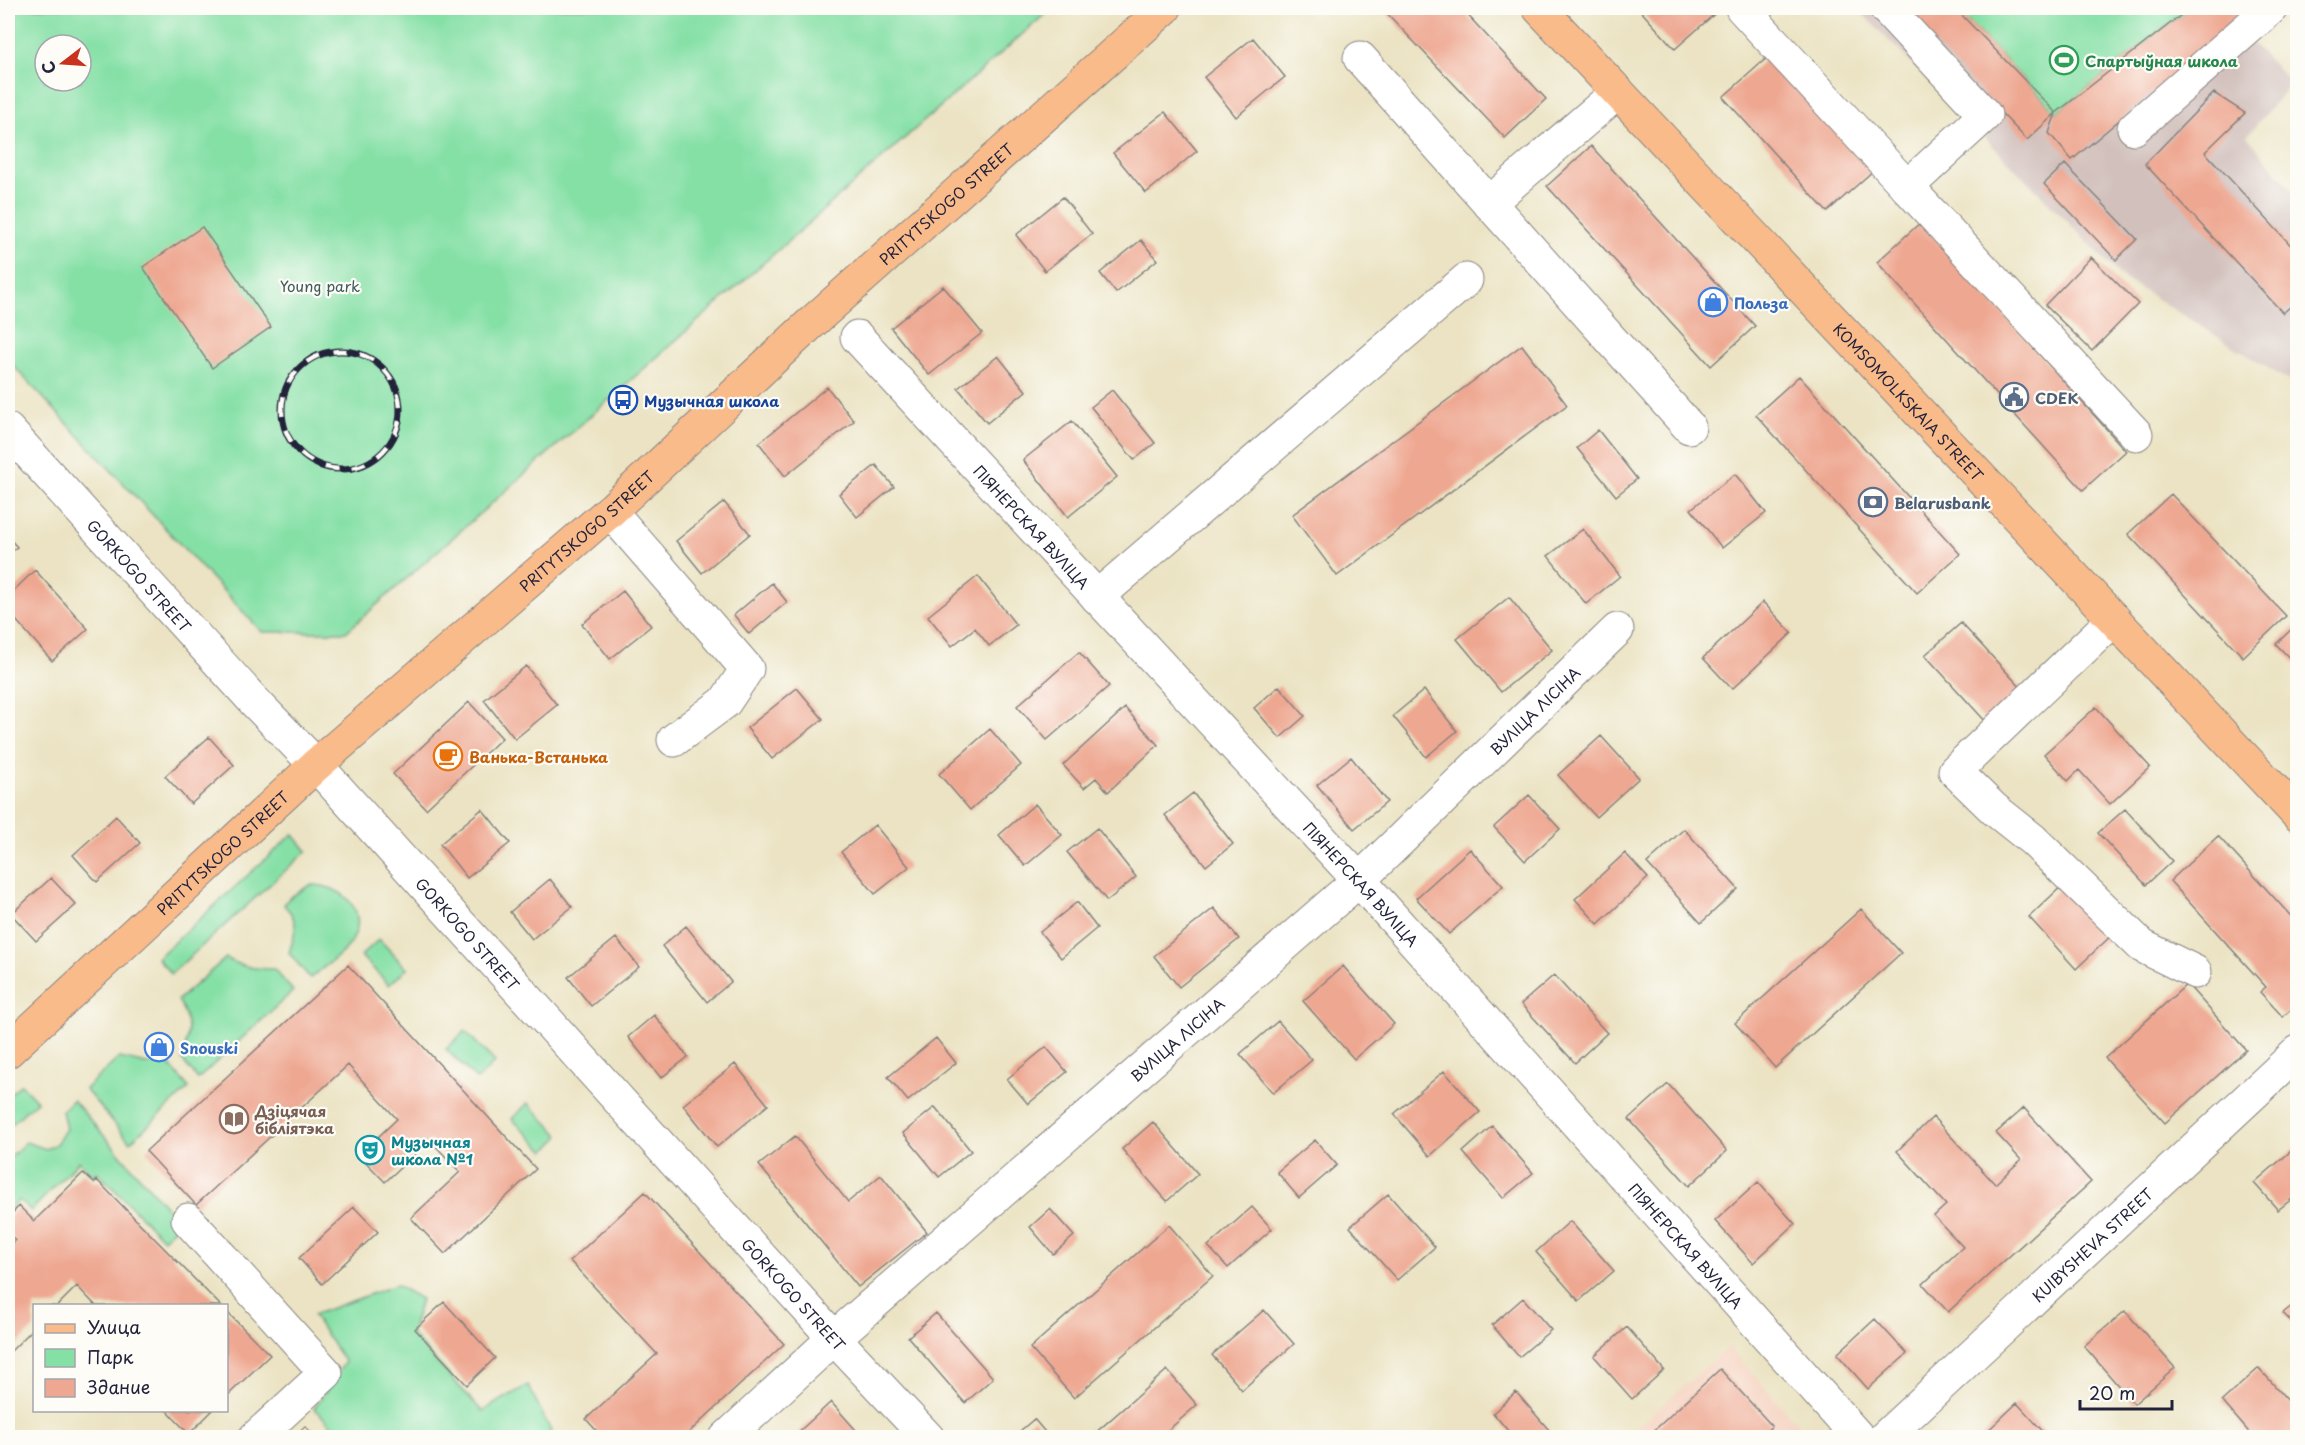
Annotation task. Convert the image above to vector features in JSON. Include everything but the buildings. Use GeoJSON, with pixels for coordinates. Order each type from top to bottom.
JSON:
{"type":"FeatureCollection","features":[{"type":"Feature","properties":{"kind":"main road","name":"PRITYTSKOGO STREET"},"geometry":{"type":"LineString","coordinates":[[8,1051],[316,765],[610,511],[808,326],[1165,8]]}},
{"type":"Feature","properties":{"kind":"main road"},"geometry":{"type":"LineString","coordinates":[[1539,8],[1618,92]]}},
{"type":"Feature","properties":{"kind":"main road","name":"KOMSOMOLKSKAIA STREET"},"geometry":{"type":"LineString","coordinates":[[1618,92],[2298,815]]}},
{"type":"Feature","properties":{"kind":"street"},"geometry":{"type":"LineString","coordinates":[[1742,8],[2136,434]]}},
{"type":"Feature","properties":{"kind":"street"},"geometry":{"type":"LineString","coordinates":[[1886,8],[1985,115],[1907,187]]}},
{"type":"Feature","properties":{"kind":"street"},"geometry":{"type":"LineString","coordinates":[[2134,128],[2271,8]]}},
{"type":"Feature","properties":{"kind":"street"},"geometry":{"type":"LineString","coordinates":[[1360,58],[1689,428]]}},
{"type":"Feature","properties":{"kind":"street"},"geometry":{"type":"LineString","coordinates":[[1489,203],[1618,92]]}},
{"type":"Feature","properties":{"kind":"street"},"geometry":{"type":"LineString","coordinates":[[1097,597],[1466,280]]}},
{"type":"Feature","properties":{"kind":"street","name":"ПІЯНЕРСКАЯ ВУЛІЦА"},"geometry":{"type":"LineString","coordinates":[[856,337],[1359,880],[1859,1437]]}},
{"type":"Feature","properties":{"kind":"street","name":"GORKOGO STREET"},"geometry":{"type":"LineString","coordinates":[[8,430],[254,701],[316,765],[834,1338],[928,1437]]}},
{"type":"Feature","properties":{"kind":"street"},"geometry":{"type":"LineString","coordinates":[[610,511],[747,669],[725,702],[674,740]]}},
{"type":"Feature","properties":{"kind":"street"},"geometry":{"type":"LineString","coordinates":[[2114,619],[1955,771],[1994,809],[2033,840],[2142,946],[2195,972]]}},
{"type":"Feature","properties":{"kind":"street","name":"ВУЛІЦА ЛІСІНА"},"geometry":{"type":"LineString","coordinates":[[726,1437],[834,1338],[1359,880],[1617,630]]}},
{"type":"Feature","properties":{"kind":"street","name":"KUIBYSHEVA STREET"},"geometry":{"type":"LineString","coordinates":[[1884,1437],[2298,1052]]}},
{"type":"Feature","properties":{"kind":"street"},"geometry":{"type":"LineString","coordinates":[[188,1220],[326,1373],[255,1437]]}},
{"type":"Feature","properties":{"kind":"shaded area"},"geometry":{"type":"Polygon","coordinates":[[[1857,8],[1955,8],[2056,113],[2190,8],[2252,8],[2233,24],[2292,83],[2247,136],[2297,196],[2297,386],[2123,278],[1857,8]]]}},
{"type":"Feature","properties":{"kind":"shaded area"},"geometry":{"type":"Polygon","coordinates":[[[1729,1347],[1806,1434],[1802,1438],[1624,1438],[1729,1347]]]}},
{"type":"Feature","properties":{"kind":"green space","name":"Young park"},"geometry":{"type":"Polygon","coordinates":[[[8,8],[1052,8],[346,632],[262,632],[8,360],[8,8]]]}},
{"type":"Feature","properties":{"kind":"green space","name":"Спартыўная школа"},"geometry":{"type":"Polygon","coordinates":[[[1955,8],[2190,8],[2056,113],[1955,8]]]}},
{"type":"Feature","properties":{"kind":"green space"},"geometry":{"type":"Polygon","coordinates":[[[293,834],[307,851],[171,974],[157,958],[293,834]]]}},
{"type":"Feature","properties":{"kind":"green space"},"geometry":{"type":"Polygon","coordinates":[[[310,885],[333,889],[343,895],[350,902],[358,921],[356,932],[346,949],[310,978],[289,953],[295,933],[295,922],[284,905],[289,898],[310,885]]]}},
{"type":"Feature","properties":{"kind":"green space"},"geometry":{"type":"Polygon","coordinates":[[[379,939],[407,969],[389,985],[361,956],[379,939]]]}},
{"type":"Feature","properties":{"kind":"green space"},"geometry":{"type":"Polygon","coordinates":[[[226,958],[249,967],[274,969],[293,991],[198,1079],[182,1060],[188,1029],[186,1016],[178,1000],[226,958]]]}},
{"type":"Feature","properties":{"kind":"green space"},"geometry":{"type":"Polygon","coordinates":[[[465,1031],[495,1062],[477,1080],[446,1049],[465,1031]]]}},
{"type":"Feature","properties":{"kind":"green space"},"geometry":{"type":"Polygon","coordinates":[[[119,1058],[148,1064],[167,1062],[189,1088],[130,1142],[85,1089],[119,1058]]]}},
{"type":"Feature","properties":{"kind":"green space"},"geometry":{"type":"Polygon","coordinates":[[[21,1084],[37,1101],[8,1127],[8,1096],[21,1084]]]}},
{"type":"Feature","properties":{"kind":"green space"},"geometry":{"type":"Polygon","coordinates":[[[73,1100],[180,1223],[163,1239],[97,1172],[92,1175],[79,1161],[31,1211],[19,1200],[8,1211],[8,1159],[26,1142],[46,1149],[56,1144],[66,1129],[62,1111],[73,1100]]]}},
{"type":"Feature","properties":{"kind":"green space"},"geometry":{"type":"Polygon","coordinates":[[[528,1103],[560,1136],[545,1151],[512,1119],[528,1103]]]}},
{"type":"Feature","properties":{"kind":"green space"},"geometry":{"type":"Polygon","coordinates":[[[396,1285],[421,1299],[411,1334],[482,1411],[528,1385],[551,1431],[543,1438],[345,1437],[314,1409],[345,1362],[313,1315],[396,1285]]]}},
{"type":"Feature","properties":{"kind":"railway"},"geometry":{"type":"LineString","coordinates":[[341,351],[364,355],[383,368],[396,387],[400,410],[396,433],[383,452],[364,465],[341,469],[318,465],[299,452],[286,433],[282,410],[286,387],[299,368],[318,355],[341,351]]}},
{"type":"Feature","properties":{"kind":"place","name":"Спартыўная школа"},"geometry":{"type":"Point","coordinates":[2064,60]}},
{"type":"Feature","properties":{"kind":"place","name":"Польза"},"geometry":{"type":"Point","coordinates":[1713,302]}},
{"type":"Feature","properties":{"kind":"place","name":"CDEK"},"geometry":{"type":"Point","coordinates":[2014,397]}},
{"type":"Feature","properties":{"kind":"place","name":"Музычная школа"},"geometry":{"type":"Point","coordinates":[623,400]}},
{"type":"Feature","properties":{"kind":"place","name":"Belarusbank"},"geometry":{"type":"Point","coordinates":[1873,502]}},
{"type":"Feature","properties":{"kind":"place","name":"Ванька-Встанька"},"geometry":{"type":"Point","coordinates":[448,756]}},
{"type":"Feature","properties":{"kind":"place","name":"Snouski"},"geometry":{"type":"Point","coordinates":[159,1047]}},
{"type":"Feature","properties":{"kind":"place","name":"Дзіцячая бібліятэка"},"geometry":{"type":"Point","coordinates":[234,1119]}},
{"type":"Feature","properties":{"kind":"place","name":"Музычная школа №1"},"geometry":{"type":"Point","coordinates":[370,1150]}}]}
